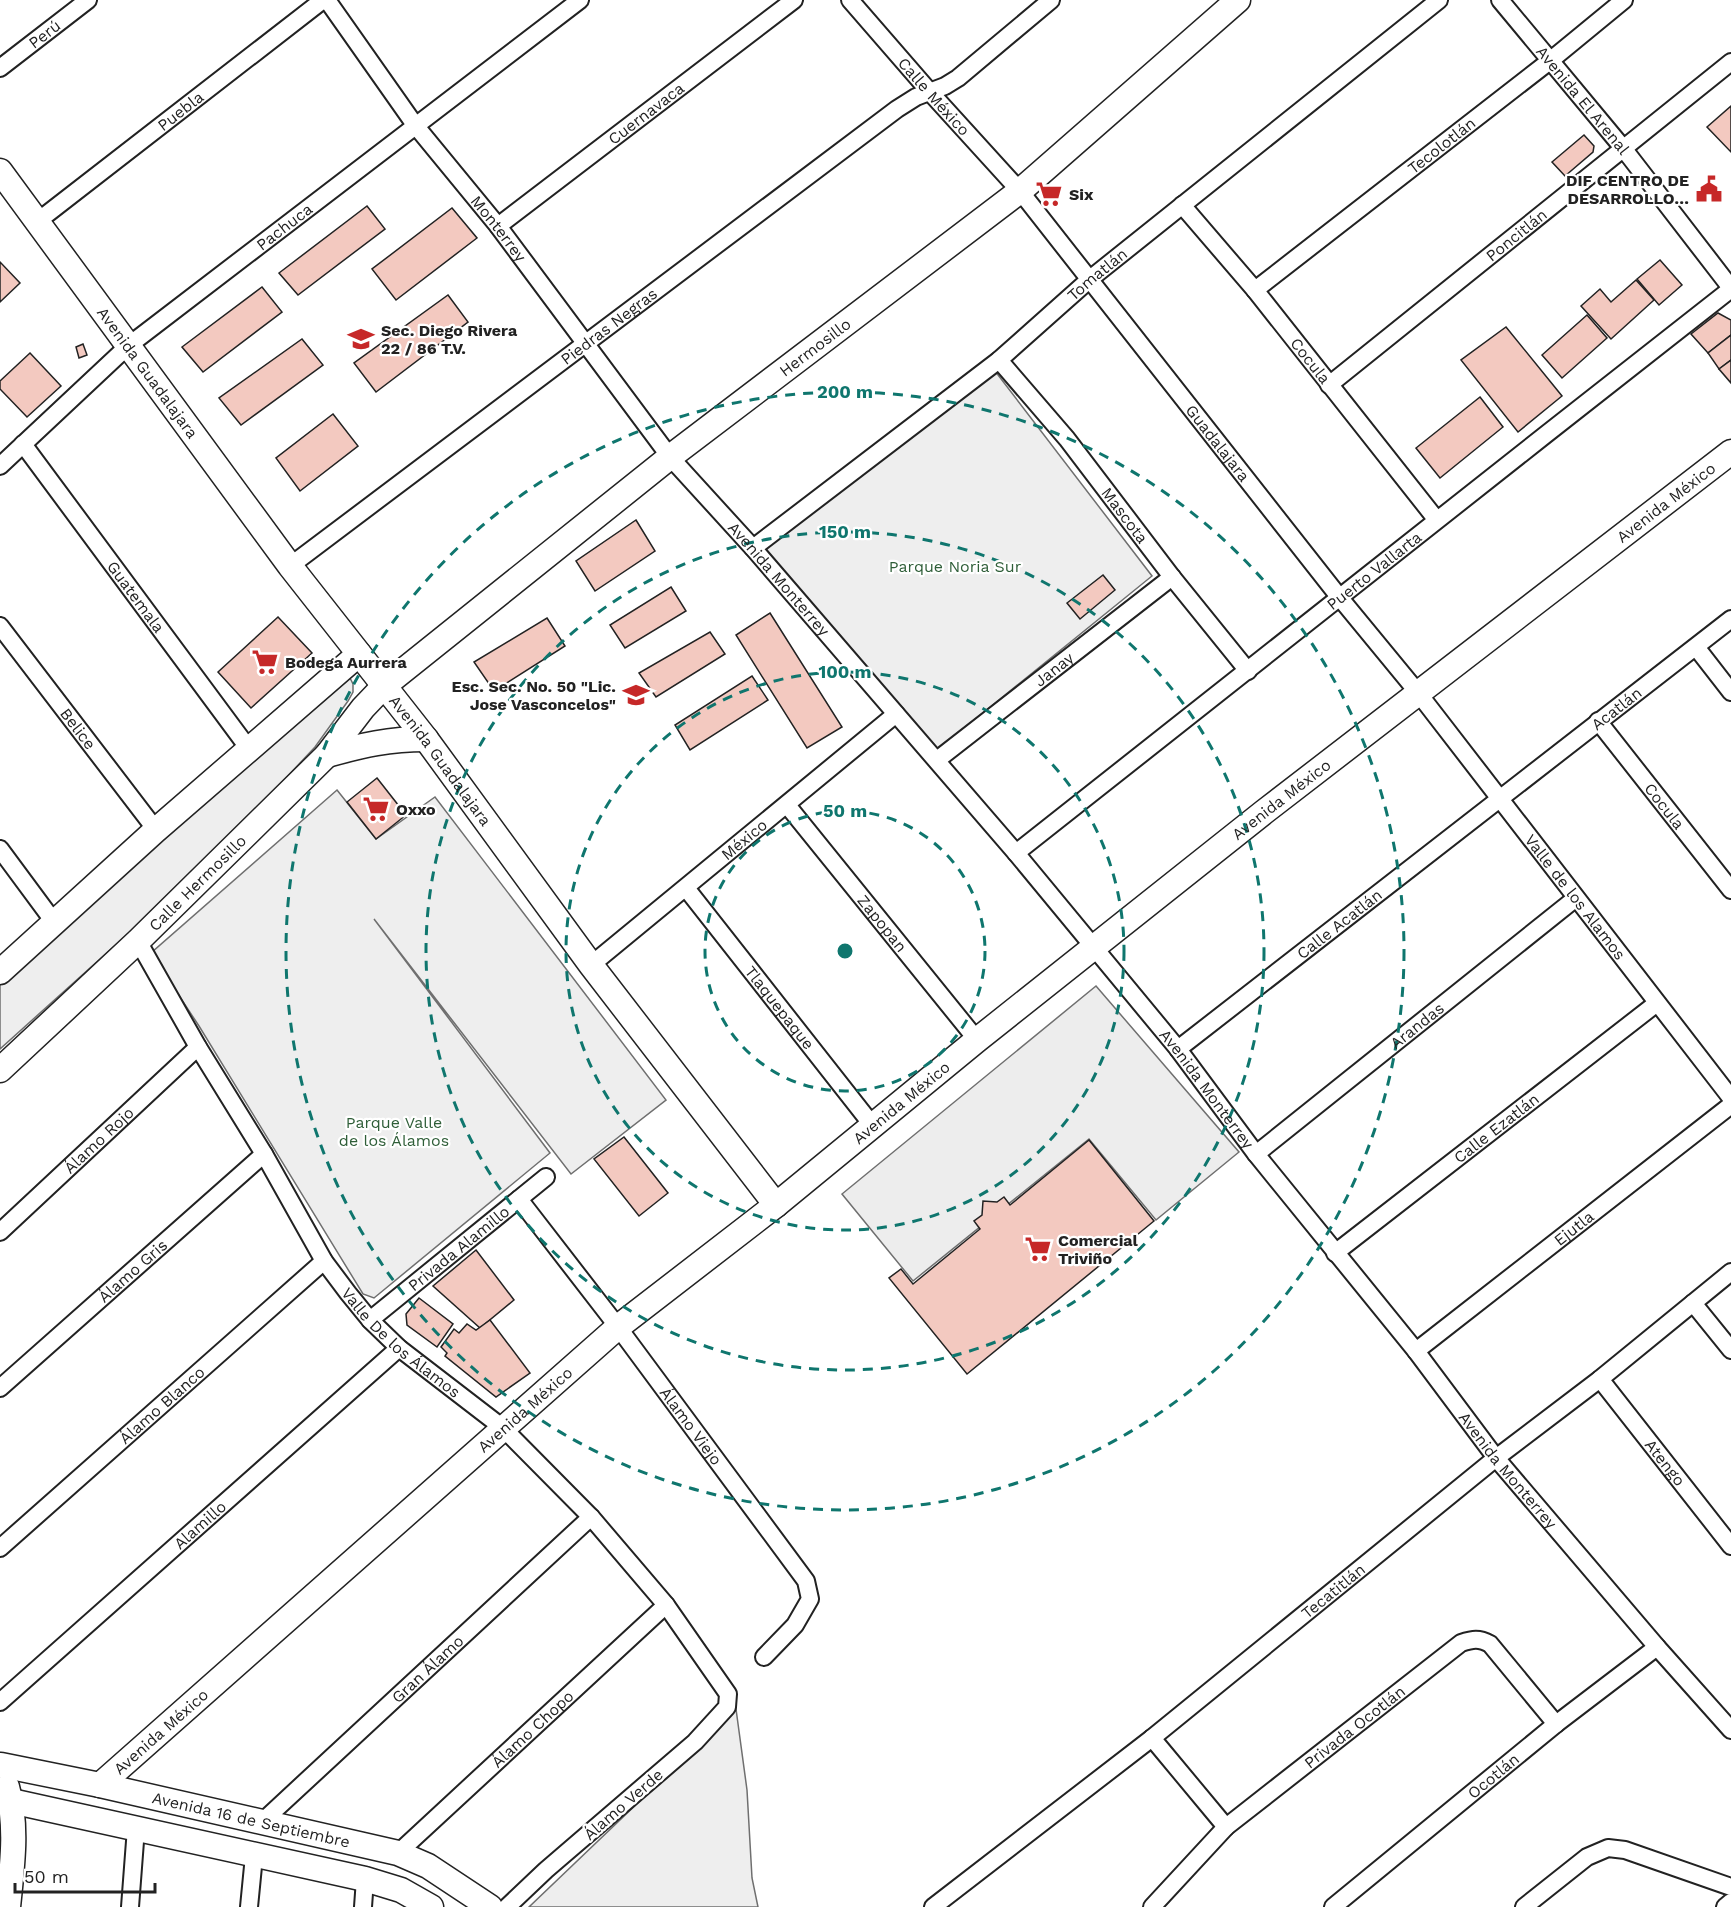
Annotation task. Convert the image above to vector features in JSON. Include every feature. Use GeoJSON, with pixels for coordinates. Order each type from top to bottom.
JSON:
{"type":"FeatureCollection","features":[{"type":"Feature","properties":{"kind":"street","name":"Perú"},"geometry":{"type":"LineString","coordinates":[[0,68],[88,0]]}},
{"type":"Feature","properties":{"kind":"street","name":"Monterrey"},"geometry":{"type":"LineString","coordinates":[[325,0],[415,125],[498,226],[670,457]]}},
{"type":"Feature","properties":{"kind":"street","name":"Puebla"},"geometry":{"type":"LineString","coordinates":[[39,221],[325,0]]}},
{"type":"Feature","properties":{"kind":"street","name":"Pachuca"},"geometry":{"type":"LineString","coordinates":[[0,466],[128,346],[580,0]]}},
{"type":"Feature","properties":{"kind":"street","name":"Cuernavaca"},"geometry":{"type":"LineString","coordinates":[[498,226],[794,0]]}},
{"type":"Feature","properties":{"kind":"street","name":"Piedras Negras"},"geometry":{"type":"LineString","coordinates":[[291,566],[897,109],[958,78],[1051,0]]}},
{"type":"Feature","properties":{"kind":"street","name":"Hermosillo"},"geometry":{"type":"LineString","coordinates":[[384,686],[670,457],[1020,191],[1238,0]]}},
{"type":"Feature","properties":{"kind":"street","name":"Tomatlán"},"geometry":{"type":"LineString","coordinates":[[753,548],[999,360],[1090,279],[1439,0]]}},
{"type":"Feature","properties":{"kind":"street","name":"Avenida El Arenal"},"geometry":{"type":"LineString","coordinates":[[1500,0],[1623,148],[1731,289]]}},
{"type":"Feature","properties":{"kind":"street","name":"Tecolotlán"},"geometry":{"type":"LineString","coordinates":[[1255,290],[1551,60],[1624,0]]}},
{"type":"Feature","properties":{"kind":"street","name":"Calle México"},"geometry":{"type":"LineString","coordinates":[[858,3],[929,91],[1020,191]]}},
{"type":"Feature","properties":{"kind":"street","name":"Poncitlán"},"geometry":{"type":"LineString","coordinates":[[1329,385],[1731,62]]}},
{"type":"Feature","properties":{"kind":"street","name":"Avenida Guadalajara"},"geometry":{"type":"LineString","coordinates":[[0,171],[291,566],[426,739],[591,965],[776,1205]]}},
{"type":"Feature","properties":{"kind":"street","name":"Guadalajara"},"geometry":{"type":"LineString","coordinates":[[1020,191],[1340,598],[1419,694]]}},
{"type":"Feature","properties":{"kind":"street","name":"Cocula"},"geometry":{"type":"LineString","coordinates":[[1182,205],[1255,290],[1436,519]]}},
{"type":"Feature","properties":{"kind":"street","name":"Puerto Vallarta"},"geometry":{"type":"LineString","coordinates":[[1016,853],[1340,598],[1436,519],[1731,289]]}},
{"type":"Feature","properties":{"kind":"street","name":"Mascota"},"geometry":{"type":"LineString","coordinates":[[999,360],[1066,439],[1248,671]]}},
{"type":"Feature","properties":{"kind":"street","name":"Guatemala"},"geometry":{"type":"LineString","coordinates":[[23,444],[249,749]]}},
{"type":"Feature","properties":{"kind":"street","name":"Avenida México"},"geometry":{"type":"LineString","coordinates":[[100,1785],[618,1327],[819,1171],[977,1040],[1255,819],[1731,452]]}},
{"type":"Feature","properties":{"kind":"street","name":"Avenida Monterrey"},"geometry":{"type":"LineString","coordinates":[[670,457],[753,548],[1016,853],[1178,1049],[1256,1154],[1416,1352],[1496,1458],[1731,1730]]}},
{"type":"Feature","properties":{"kind":"street","name":"Janay"},"geometry":{"type":"LineString","coordinates":[[937,760],[1172,577]]}},
{"type":"Feature","properties":{"kind":"street","name":"Acatlán"},"geometry":{"type":"LineString","coordinates":[[1499,798],[1731,619]]}},
{"type":"Feature","properties":{"kind":"street","name":"Belice"},"geometry":{"type":"LineString","coordinates":[[0,626],[156,830]]}},
{"type":"Feature","properties":{"kind":"street"},"geometry":{"type":"LineString","coordinates":[[1696,647],[1731,692]]}},
{"type":"Feature","properties":{"kind":"street"},"geometry":{"type":"LineString","coordinates":[[0,972],[156,830],[359,654]]}},
{"type":"Feature","properties":{"kind":"street","name":"Calle Hermosillo"},"geometry":{"type":"LineString","coordinates":[[0,1070],[138,941],[327,755],[363,708],[384,686]]}},
{"type":"Feature","properties":{"kind":"street","name":"Valle de los Alamos"},"geometry":{"type":"LineString","coordinates":[[1419,694],[1731,1098]]}},
{"type":"Feature","properties":{"kind":"street","name":"México"},"geometry":{"type":"LineString","coordinates":[[591,965],[896,714]]}},
{"type":"Feature","properties":{"kind":"street","name":"Cocula"},"geometry":{"type":"LineString","coordinates":[[1599,721],[1731,890]]}},
{"type":"Feature","properties":{"kind":"street"},"geometry":{"type":"LineString","coordinates":[[327,755],[370,743],[396,739],[426,739]]}},
{"type":"Feature","properties":{"kind":"street","name":"Calle Acatlán"},"geometry":{"type":"LineString","coordinates":[[1178,1049],[1499,798]]}},
{"type":"Feature","properties":{"kind":"street","name":"Zapopan"},"geometry":{"type":"LineString","coordinates":[[786,805],[977,1040]]}},
{"type":"Feature","properties":{"kind":"street"},"geometry":{"type":"LineString","coordinates":[[0,849],[54,922]]}},
{"type":"Feature","properties":{"kind":"street","name":"Tlaquepaque"},"geometry":{"type":"LineString","coordinates":[[686,888],[873,1126]]}},
{"type":"Feature","properties":{"kind":"street","name":"Arandas"},"geometry":{"type":"LineString","coordinates":[[1256,1154],[1576,898]]}},
{"type":"Feature","properties":{"kind":"street","name":"Valle De los Álamos"},"geometry":{"type":"LineString","coordinates":[[138,941],[198,1047],[264,1154],[324,1261],[370,1320],[399,1348],[503,1428],[591,1517],[666,1605],[728,1694]]}},
{"type":"Feature","properties":{"kind":"street","name":"Calle Ezatlán"},"geometry":{"type":"LineString","coordinates":[[1335,1252],[1657,1003]]}},
{"type":"Feature","properties":{"kind":"street","name":"Álamo Rojo"},"geometry":{"type":"LineString","coordinates":[[0,1232],[198,1047]]}},
{"type":"Feature","properties":{"kind":"street","name":"Ejutla"},"geometry":{"type":"LineString","coordinates":[[1416,1352],[1731,1105]]}},
{"type":"Feature","properties":{"kind":"street","name":"Álamo Gris"},"geometry":{"type":"LineString","coordinates":[[0,1388],[264,1154]]}},
{"type":"Feature","properties":{"kind":"street"},"geometry":{"type":"LineString","coordinates":[[737,1155],[759,1170],[778,1179],[789,1181],[819,1171]]}},
{"type":"Feature","properties":{"kind":"street","name":"Privada Alamillo"},"geometry":{"type":"LineString","coordinates":[[370,1320],[546,1177]]}},
{"type":"Feature","properties":{"kind":"street","name":"Álamo Viejo"},"geometry":{"type":"LineString","coordinates":[[519,1199],[618,1327],[806,1581],[810,1599],[795,1625],[765,1657]]}},
{"type":"Feature","properties":{"kind":"street","name":"Álamo Blanco"},"geometry":{"type":"LineString","coordinates":[[0,1548],[324,1261]]}},
{"type":"Feature","properties":{"kind":"street","name":"Tecatitlán"},"geometry":{"type":"LineString","coordinates":[[933,1907],[1152,1738],[1496,1458],[1600,1379],[1731,1272]]}},
{"type":"Feature","properties":{"kind":"street"},"geometry":{"type":"LineString","coordinates":[[1693,1304],[1731,1350]]}},
{"type":"Feature","properties":{"kind":"street","name":"Alamillo"},"geometry":{"type":"LineString","coordinates":[[0,1702],[399,1348]]}},
{"type":"Feature","properties":{"kind":"street","name":"Atengo"},"geometry":{"type":"LineString","coordinates":[[1600,1379],[1731,1546]]}},
{"type":"Feature","properties":{"kind":"street","name":"Gran Álamo"},"geometry":{"type":"LineString","coordinates":[[263,1821],[591,1517]]}},
{"type":"Feature","properties":{"kind":"street","name":"Álamo Chopo"},"geometry":{"type":"LineString","coordinates":[[398,1853],[666,1605]]}},
{"type":"Feature","properties":{"kind":"street","name":"Privada Ocotlán"},"geometry":{"type":"LineString","coordinates":[[1152,1907],[1226,1827],[1461,1643],[1480,1639],[1490,1644],[1556,1724]]}},
{"type":"Feature","properties":{"kind":"street","name":"Ocotlán"},"geometry":{"type":"LineString","coordinates":[[1333,1907],[1556,1724],[1657,1647]]}},
{"type":"Feature","properties":{"kind":"street","name":"Álamo Verde"},"geometry":{"type":"LineString","coordinates":[[507,1907],[546,1870],[695,1742],[727,1707],[728,1694]]}},
{"type":"Feature","properties":{"kind":"street"},"geometry":{"type":"LineString","coordinates":[[1152,1738],[1226,1827]]}},
{"type":"Feature","properties":{"kind":"street"},"geometry":{"type":"LineString","coordinates":[[0,1764],[11,1801],[14,1846],[8,1907]]}},
{"type":"Feature","properties":{"kind":"street","name":"Avenida 16 de Septiembre"},"geometry":{"type":"LineString","coordinates":[[0,1764],[398,1853],[428,1866],[490,1907]]}},
{"type":"Feature","properties":{"kind":"street","name":"Avenida 16 de Septiembre"},"geometry":{"type":"LineString","coordinates":[[11,1801],[365,1879],[401,1890],[431,1907]]}},
{"type":"Feature","properties":{"kind":"street"},"geometry":{"type":"LineString","coordinates":[[130,1907],[136,1828]]}},
{"type":"Feature","properties":{"kind":"street"},"geometry":{"type":"LineString","coordinates":[[1524,1907],[1587,1857],[1608,1848],[1625,1850],[1731,1887]]}},
{"type":"Feature","properties":{"kind":"street"},"geometry":{"type":"LineString","coordinates":[[249,1907],[254,1856]]}},
{"type":"Feature","properties":{"kind":"street"},"geometry":{"type":"LineString","coordinates":[[363,1907],[365,1879]]}},
{"type":"Feature","properties":{"kind":"street"},"geometry":{"type":"LineString","coordinates":[[1725,1907],[1731,1902]]}},
{"type":"Feature","properties":{"kind":"green space","name":"Parque Noria Sur"},"geometry":{"type":"Polygon","coordinates":[[[995,371],[1152,576],[936,751],[762,545],[995,371]]]}},
{"type":"Feature","properties":{"kind":"green space"},"geometry":{"type":"Polygon","coordinates":[[[350,678],[353,692],[348,701],[315,747],[271,794],[130,932],[0,1049],[0,979],[350,678]]]}},
{"type":"Feature","properties":{"kind":"green space","name":"Parque Valle de los Álamos"},"geometry":{"type":"Polygon","coordinates":[[[337,790],[376,839],[435,797],[666,1100],[571,1174],[374,919],[550,1153],[374,1298],[363,1294],[199,1026],[151,953],[337,790]]]}},
{"type":"Feature","properties":{"kind":"green space"},"geometry":{"type":"Polygon","coordinates":[[[736,1709],[747,1790],[752,1878],[758,1907],[529,1907],[736,1709]]]}},
{"type":"Feature","properties":{"kind":"shaded area"},"geometry":{"type":"Polygon","coordinates":[[[1096,986],[1239,1152],[1156,1220],[1089,1139],[913,1281],[842,1194],[1096,986]]]}},
{"type":"Feature","properties":{"kind":"building"},"geometry":{"type":"Polygon","coordinates":[[[1731,106],[1731,152],[1707,127],[1731,106]]]}},
{"type":"Feature","properties":{"kind":"building"},"geometry":{"type":"Polygon","coordinates":[[[1584,135],[1594,146],[1593,152],[1565,176],[1552,162],[1584,135]]]}},
{"type":"Feature","properties":{"kind":"building"},"geometry":{"type":"Polygon","coordinates":[[[367,206],[385,229],[298,295],[279,273],[367,206]]]}},
{"type":"Feature","properties":{"kind":"building"},"geometry":{"type":"Polygon","coordinates":[[[452,208],[477,238],[396,300],[372,269],[452,208]]]}},
{"type":"Feature","properties":{"kind":"building"},"geometry":{"type":"Polygon","coordinates":[[[1660,260],[1682,285],[1659,305],[1637,279],[1660,260]]]}},
{"type":"Feature","properties":{"kind":"building"},"geometry":{"type":"Polygon","coordinates":[[[0,262],[20,283],[0,302],[0,262]]]}},
{"type":"Feature","properties":{"kind":"building"},"geometry":{"type":"Polygon","coordinates":[[[1636,280],[1654,300],[1611,339],[1581,306],[1600,289],[1611,302],[1636,280]]]}},
{"type":"Feature","properties":{"kind":"building"},"geometry":{"type":"Polygon","coordinates":[[[262,287],[282,312],[203,372],[182,347],[262,287]]]}},
{"type":"Feature","properties":{"kind":"building"},"geometry":{"type":"Polygon","coordinates":[[[448,295],[468,322],[376,392],[354,363],[448,295]]]}},
{"type":"Feature","properties":{"kind":"building"},"geometry":{"type":"Polygon","coordinates":[[[1718,313],[1731,320],[1731,335],[1708,353],[1691,334],[1718,313]]]}},
{"type":"Feature","properties":{"kind":"building"},"geometry":{"type":"Polygon","coordinates":[[[1587,315],[1607,338],[1562,378],[1542,355],[1587,315]]]}},
{"type":"Feature","properties":{"kind":"building"},"geometry":{"type":"Polygon","coordinates":[[[1506,327],[1562,396],[1518,432],[1461,360],[1506,327]]]}},
{"type":"Feature","properties":{"kind":"building"},"geometry":{"type":"Polygon","coordinates":[[[1731,335],[1731,360],[1719,369],[1708,353],[1731,335]]]}},
{"type":"Feature","properties":{"kind":"building"},"geometry":{"type":"Polygon","coordinates":[[[302,339],[323,365],[241,425],[219,398],[302,339]]]}},
{"type":"Feature","properties":{"kind":"building"},"geometry":{"type":"Polygon","coordinates":[[[83,344],[87,355],[79,358],[76,347],[83,344]]]}},
{"type":"Feature","properties":{"kind":"building"},"geometry":{"type":"Polygon","coordinates":[[[30,353],[61,386],[27,417],[0,389],[0,381],[30,353]]]}},
{"type":"Feature","properties":{"kind":"building"},"geometry":{"type":"Polygon","coordinates":[[[1731,360],[1731,383],[1719,369],[1731,360]]]}},
{"type":"Feature","properties":{"kind":"building"},"geometry":{"type":"Polygon","coordinates":[[[1480,397],[1503,427],[1440,478],[1416,448],[1480,397]]]}},
{"type":"Feature","properties":{"kind":"building"},"geometry":{"type":"Polygon","coordinates":[[[333,414],[358,446],[300,491],[276,458],[333,414]]]}},
{"type":"Feature","properties":{"kind":"building"},"geometry":{"type":"Polygon","coordinates":[[[636,520],[655,551],[595,591],[576,561],[636,520]]]}},
{"type":"Feature","properties":{"kind":"building"},"geometry":{"type":"Polygon","coordinates":[[[1103,575],[1115,590],[1080,619],[1067,603],[1103,575]]]}},
{"type":"Feature","properties":{"kind":"building"},"geometry":{"type":"Polygon","coordinates":[[[671,587],[686,611],[625,648],[610,625],[671,587]]]}},
{"type":"Feature","properties":{"kind":"building"},"geometry":{"type":"Polygon","coordinates":[[[770,613],[842,727],[807,748],[736,635],[770,613]]]}},
{"type":"Feature","properties":{"kind":"building","name":"Bodega Aurrera"},"geometry":{"type":"Polygon","coordinates":[[[278,617],[312,653],[251,708],[218,672],[278,617]]]}},
{"type":"Feature","properties":{"kind":"building"},"geometry":{"type":"Polygon","coordinates":[[[547,618],[565,646],[494,691],[474,662],[547,618]]]}},
{"type":"Feature","properties":{"kind":"building"},"geometry":{"type":"Polygon","coordinates":[[[710,632],[725,654],[656,697],[639,673],[710,632]]]}},
{"type":"Feature","properties":{"kind":"building"},"geometry":{"type":"Polygon","coordinates":[[[752,676],[768,700],[690,750],[675,725],[752,676]]]}},
{"type":"Feature","properties":{"kind":"building","name":"Oxxo"},"geometry":{"type":"Polygon","coordinates":[[[377,778],[406,815],[376,839],[347,802],[377,778]]]}},
{"type":"Feature","properties":{"kind":"building"},"geometry":{"type":"Polygon","coordinates":[[[624,1137],[668,1193],[639,1216],[594,1159],[624,1137]]]}},
{"type":"Feature","properties":{"kind":"building","name":"Comercial Triviño"},"geometry":{"type":"Polygon","coordinates":[[[1089,1140],[1154,1221],[967,1374],[889,1278],[901,1269],[913,1284],[980,1229],[974,1221],[982,1215],[983,1201],[997,1202],[1004,1197],[1010,1205],[1089,1140]]]}},
{"type":"Feature","properties":{"kind":"building"},"geometry":{"type":"Polygon","coordinates":[[[476,1250],[514,1300],[480,1328],[433,1286],[476,1250]]]}},
{"type":"Feature","properties":{"kind":"building"},"geometry":{"type":"Polygon","coordinates":[[[419,1298],[453,1324],[437,1347],[407,1325],[406,1314],[419,1298]]]}},
{"type":"Feature","properties":{"kind":"building"},"geometry":{"type":"Polygon","coordinates":[[[490,1320],[530,1373],[496,1397],[445,1356],[447,1353],[441,1347],[454,1329],[459,1333],[467,1324],[476,1330],[490,1320]]]}},
{"type":"Feature","properties":{"kind":"place","name":"DIF CENTRO DE DESARROLLO…"},"geometry":{"type":"Point","coordinates":[1709,189]}},
{"type":"Feature","properties":{"kind":"place","name":"Six"},"geometry":{"type":"Point","coordinates":[1049,194]}},
{"type":"Feature","properties":{"kind":"place","name":"Sec. Diego Rivera 22 / 86 T.V."},"geometry":{"type":"Point","coordinates":[361,339]}},
{"type":"Feature","properties":{"kind":"place","name":"Bodega Aurrera"},"geometry":{"type":"Point","coordinates":[265,662]}},
{"type":"Feature","properties":{"kind":"place","name":"Esc. Sec. No. 50 \"Lic. Jose Vasconcelos\""},"geometry":{"type":"Point","coordinates":[636,695]}},
{"type":"Feature","properties":{"kind":"place","name":"Oxxo"},"geometry":{"type":"Point","coordinates":[376,809]}},
{"type":"Feature","properties":{"kind":"place","name":"Comercial Triviño"},"geometry":{"type":"Point","coordinates":[1038,1249]}}]}
